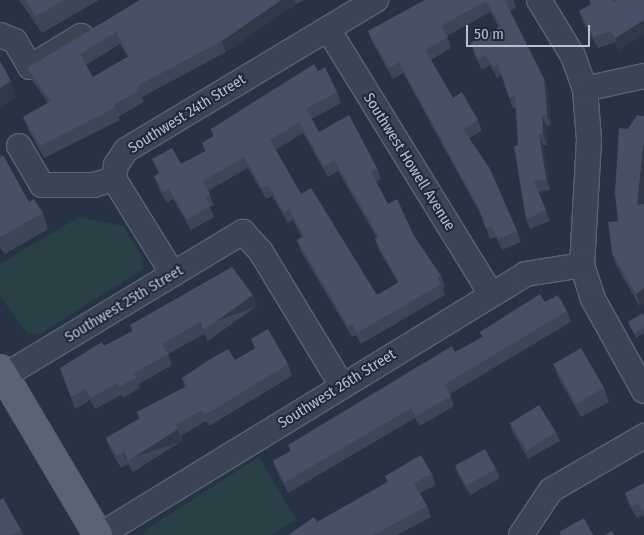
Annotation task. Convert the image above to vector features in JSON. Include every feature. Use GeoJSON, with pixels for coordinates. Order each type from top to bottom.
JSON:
{"type":"FeatureCollection","features":[{"type":"Feature","properties":{"kind":"main road"},"geometry":{"type":"LineString","coordinates":[[2,373],[99,535]]}},
{"type":"Feature","properties":{"kind":"street","name":"Southwest 24th Street"},"geometry":{"type":"LineString","coordinates":[[114,179],[116,165],[126,150],[376,0]]}},
{"type":"Feature","properties":{"kind":"street"},"geometry":{"type":"LineString","coordinates":[[539,0],[572,56],[585,89],[589,140],[582,265],[618,348],[644,391]]}},
{"type":"Feature","properties":{"kind":"street"},"geometry":{"type":"LineString","coordinates":[[0,35],[15,41],[30,67],[102,24]]}},
{"type":"Feature","properties":{"kind":"street","name":"Southwest Howell Avenue"},"geometry":{"type":"LineString","coordinates":[[328,29],[491,294]]}},
{"type":"Feature","properties":{"kind":"street"},"geometry":{"type":"LineString","coordinates":[[585,89],[644,76]]}},
{"type":"Feature","properties":{"kind":"street"},"geometry":{"type":"LineString","coordinates":[[19,146],[42,185],[94,185],[114,179],[173,274]]}},
{"type":"Feature","properties":{"kind":"street","name":"Southwest 25th Street"},"geometry":{"type":"LineString","coordinates":[[2,373],[243,232],[260,252],[342,386]]}},
{"type":"Feature","properties":{"kind":"street","name":"Southwest 26th Street"},"geometry":{"type":"LineString","coordinates":[[99,535],[491,294],[540,269],[582,265]]}},
{"type":"Feature","properties":{"kind":"street"},"geometry":{"type":"LineString","coordinates":[[521,535],[551,490],[644,436]]}},
{"type":"Feature","properties":{"kind":"green space"},"geometry":{"type":"Polygon","coordinates":[[[79,217],[123,226],[141,255],[143,269],[41,333],[28,335],[0,296],[0,264],[79,217]]]}},
{"type":"Feature","properties":{"kind":"green space"},"geometry":{"type":"Polygon","coordinates":[[[259,457],[296,520],[271,535],[144,535],[151,526],[259,457]]]}},
{"type":"Feature","properties":{"kind":"building"},"geometry":{"type":"Polygon","coordinates":[[[25,0],[64,0],[36,16],[25,0]]]}},
{"type":"Feature","properties":{"kind":"building"},"geometry":{"type":"Polygon","coordinates":[[[140,0],[281,0],[222,41],[137,86],[140,90],[113,105],[115,108],[40,146],[23,117],[51,101],[27,68],[140,0]],[[116,32],[80,54],[93,77],[129,56],[116,32]]]}},
{"type":"Feature","properties":{"kind":"building"},"geometry":{"type":"Polygon","coordinates":[[[425,0],[507,0],[505,1],[544,79],[547,115],[542,115],[543,134],[539,134],[546,179],[534,181],[546,210],[526,219],[514,146],[518,145],[515,96],[509,98],[498,64],[493,67],[486,55],[478,59],[471,43],[501,26],[486,1],[441,26],[448,37],[425,50],[453,98],[462,92],[478,120],[463,129],[490,169],[517,231],[498,239],[492,226],[486,229],[479,208],[399,62],[389,68],[368,31],[425,0]]]}},
{"type":"Feature","properties":{"kind":"building"},"geometry":{"type":"Polygon","coordinates":[[[590,0],[644,0],[644,20],[615,38],[611,31],[594,37],[579,11],[592,4],[590,0]]]}},
{"type":"Feature","properties":{"kind":"building"},"geometry":{"type":"Polygon","coordinates":[[[0,61],[11,81],[0,88],[0,61]]]}},
{"type":"Feature","properties":{"kind":"building"},"geometry":{"type":"Polygon","coordinates":[[[314,64],[318,71],[325,67],[337,92],[306,109],[319,132],[349,115],[377,168],[371,172],[388,204],[397,199],[414,236],[441,276],[437,278],[441,284],[357,333],[352,324],[348,326],[297,240],[304,236],[289,209],[284,212],[268,185],[262,188],[244,157],[203,181],[210,194],[205,197],[210,206],[187,219],[169,189],[163,192],[154,176],[160,173],[152,159],[172,148],[181,164],[206,151],[202,143],[214,136],[211,129],[314,64]],[[299,122],[270,140],[301,194],[311,188],[377,295],[399,282],[375,239],[379,237],[334,160],[324,166],[299,122]]]}},
{"type":"Feature","properties":{"kind":"building"},"geometry":{"type":"Polygon","coordinates":[[[637,115],[644,116],[644,145],[637,205],[644,204],[644,288],[636,294],[612,253],[608,222],[618,221],[615,193],[619,128],[628,129],[637,115]]]}},
{"type":"Feature","properties":{"kind":"building"},"geometry":{"type":"Polygon","coordinates":[[[3,155],[29,202],[34,199],[43,213],[0,237],[0,157],[3,155]]]}},
{"type":"Feature","properties":{"kind":"building"},"geometry":{"type":"Polygon","coordinates":[[[232,267],[253,295],[204,330],[200,322],[162,344],[168,354],[134,373],[136,377],[119,387],[117,383],[91,398],[86,389],[71,397],[60,368],[102,342],[104,346],[133,331],[130,325],[232,267]]]}},
{"type":"Feature","properties":{"kind":"building"},"geometry":{"type":"Polygon","coordinates":[[[540,294],[545,302],[558,295],[567,311],[444,385],[451,396],[416,416],[411,408],[285,482],[273,461],[291,451],[288,445],[452,346],[455,352],[483,337],[480,332],[540,294]]]}},
{"type":"Feature","properties":{"kind":"building"},"geometry":{"type":"Polygon","coordinates":[[[643,313],[644,327],[634,333],[628,322],[643,313]]]}},
{"type":"Feature","properties":{"kind":"building"},"geometry":{"type":"Polygon","coordinates":[[[268,329],[288,364],[205,415],[202,410],[176,425],[178,429],[128,461],[124,452],[117,456],[106,438],[140,418],[137,412],[187,386],[182,378],[207,361],[228,349],[235,360],[256,348],[251,339],[268,329]]]}},
{"type":"Feature","properties":{"kind":"building"},"geometry":{"type":"Polygon","coordinates":[[[581,348],[604,388],[576,404],[553,364],[581,348]]]}},
{"type":"Feature","properties":{"kind":"building"},"geometry":{"type":"Polygon","coordinates":[[[539,405],[556,432],[527,450],[510,423],[539,405]]]}},
{"type":"Feature","properties":{"kind":"building"},"geometry":{"type":"Polygon","coordinates":[[[485,449],[496,469],[466,486],[455,465],[485,449]]]}},
{"type":"Feature","properties":{"kind":"building"},"geometry":{"type":"Polygon","coordinates":[[[421,455],[432,474],[414,483],[427,506],[373,535],[288,535],[314,517],[317,522],[388,482],[385,476],[421,455]]]}},
{"type":"Feature","properties":{"kind":"building"},"geometry":{"type":"Polygon","coordinates":[[[644,483],[644,512],[638,503],[632,507],[625,493],[644,483]]]}},
{"type":"Feature","properties":{"kind":"building"},"geometry":{"type":"Polygon","coordinates":[[[3,498],[21,530],[11,535],[0,535],[0,500],[3,498]]]}},
{"type":"Feature","properties":{"kind":"building"},"geometry":{"type":"Polygon","coordinates":[[[584,518],[593,535],[561,535],[559,532],[584,518]]]}},
{"type":"Feature","properties":{"kind":"building"},"geometry":{"type":"Polygon","coordinates":[[[612,531],[614,535],[605,535],[612,531]]]}}]}
